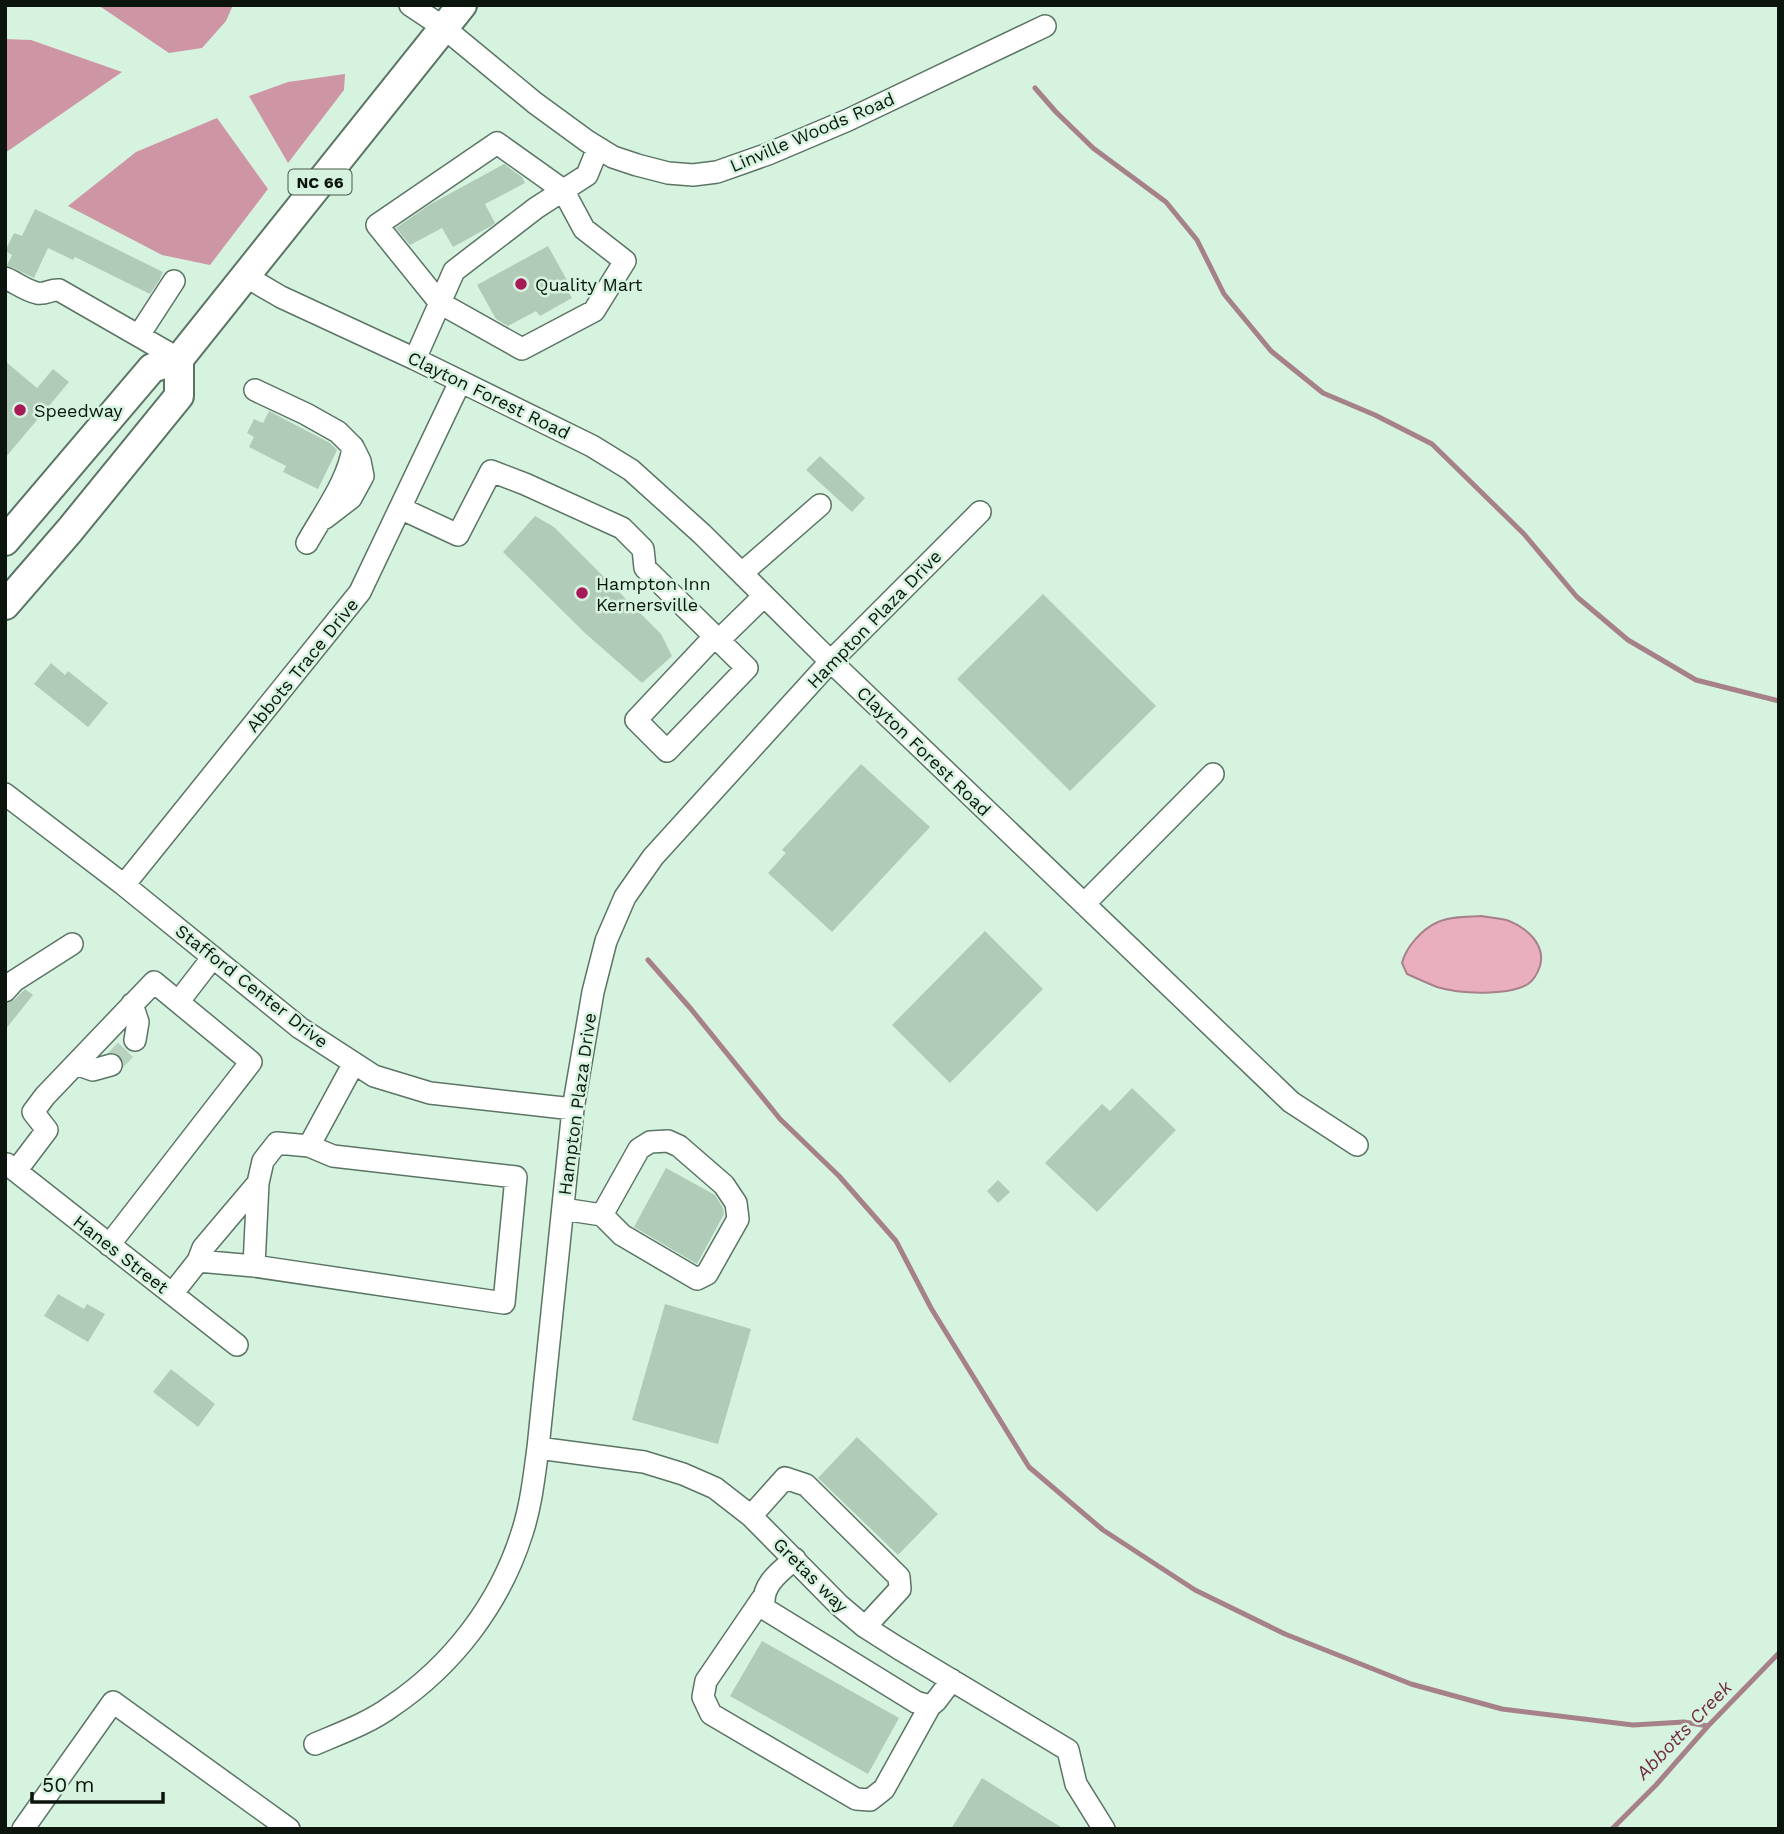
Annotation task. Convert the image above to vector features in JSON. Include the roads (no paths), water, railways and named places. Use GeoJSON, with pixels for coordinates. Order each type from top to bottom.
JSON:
{"type":"FeatureCollection","features":[{"type":"Feature","properties":{"kind":"main road","name":"NC 66"},"geometry":{"type":"LineString","coordinates":[[5,541],[152,368],[179,359],[462,5]]}},
{"type":"Feature","properties":{"kind":"main road"},"geometry":{"type":"LineString","coordinates":[[5,605],[179,396],[179,359]]}},
{"type":"Feature","properties":{"kind":"street","name":"Linville Woods Road"},"geometry":{"type":"LineString","coordinates":[[410,5],[443,27],[535,103],[598,148],[636,165],[668,173],[693,175],[716,172],[768,154],[848,120],[1045,26]]}},
{"type":"Feature","properties":{"kind":"street"},"geometry":{"type":"LineString","coordinates":[[497,143],[563,190],[584,229],[625,261],[594,312],[522,349],[440,303],[377,225],[497,143]]}},
{"type":"Feature","properties":{"kind":"street"},"geometry":{"type":"LineString","coordinates":[[415,359],[454,271],[536,208],[586,175],[598,148]]}},
{"type":"Feature","properties":{"kind":"street","name":"Clayton Forest Road"},"geometry":{"type":"LineString","coordinates":[[245,276],[281,297],[592,446],[631,470],[742,573],[830,662],[1290,1102],[1357,1145]]}},
{"type":"Feature","properties":{"kind":"street"},"geometry":{"type":"LineString","coordinates":[[5,278],[37,293],[60,290],[179,359]]}},
{"type":"Feature","properties":{"kind":"street"},"geometry":{"type":"LineString","coordinates":[[139,335],[174,281]]}},
{"type":"Feature","properties":{"kind":"street","name":"Abbots Trace Drive"},"geometry":{"type":"LineString","coordinates":[[124,885],[360,592],[460,382]]}},
{"type":"Feature","properties":{"kind":"street"},"geometry":{"type":"LineString","coordinates":[[255,390],[338,432],[352,447],[351,462],[307,543]]}},
{"type":"Feature","properties":{"kind":"street"},"geometry":{"type":"LineString","coordinates":[[400,508],[457,535],[491,471],[622,528],[643,548],[645,568],[717,638],[747,668],[667,751],[636,720],[717,638],[764,596]]}},
{"type":"Feature","properties":{"kind":"street"},"geometry":{"type":"LineString","coordinates":[[742,573],[820,505]]}},
{"type":"Feature","properties":{"kind":"street","name":"Hampton Plaza Drive"},"geometry":{"type":"LineString","coordinates":[[315,1744],[354,1728],[392,1706],[425,1680],[452,1653],[479,1623],[497,1593],[523,1531],[538,1448],[573,1109],[593,992],[606,941],[625,897],[653,857],[830,662],[980,512]]}},
{"type":"Feature","properties":{"kind":"street"},"geometry":{"type":"LineString","coordinates":[[1084,904],[1213,774]]}},
{"type":"Feature","properties":{"kind":"street","name":"Stafford Center Drive"},"geometry":{"type":"LineString","coordinates":[[5,794],[124,885],[300,1028],[374,1076],[430,1093],[573,1109]]}},
{"type":"Feature","properties":{"kind":"street"},"geometry":{"type":"LineString","coordinates":[[5,991],[14,981],[72,944]]}},
{"type":"Feature","properties":{"kind":"street"},"geometry":{"type":"LineString","coordinates":[[179,1001],[213,957]]}},
{"type":"Feature","properties":{"kind":"street"},"geometry":{"type":"LineString","coordinates":[[11,1167],[47,1130],[33,1112],[45,1096],[154,982],[179,1001],[251,1062],[109,1245]]}},
{"type":"Feature","properties":{"kind":"street"},"geometry":{"type":"LineString","coordinates":[[132,1004],[138,1022],[135,1040]]}},
{"type":"Feature","properties":{"kind":"street"},"geometry":{"type":"LineString","coordinates":[[309,1146],[354,1063]]}},
{"type":"Feature","properties":{"kind":"street"},"geometry":{"type":"LineString","coordinates":[[76,1064],[93,1070],[111,1065]]}},
{"type":"Feature","properties":{"kind":"street"},"geometry":{"type":"LineString","coordinates":[[563,1209],[602,1214],[622,1235],[697,1279],[707,1274],[738,1219],[736,1203],[724,1185],[680,1146],[668,1141],[650,1142],[639,1149],[602,1214]]}},
{"type":"Feature","properties":{"kind":"street"},"geometry":{"type":"LineString","coordinates":[[198,1261],[254,1266],[504,1303],[516,1177],[333,1156],[309,1146],[277,1143],[263,1161],[258,1183],[254,1266]]}},
{"type":"Feature","properties":{"kind":"street","name":"Hanes Street"},"geometry":{"type":"LineString","coordinates":[[11,1167],[237,1345]]}},
{"type":"Feature","properties":{"kind":"street"},"geometry":{"type":"LineString","coordinates":[[172,1294],[198,1261],[203,1248],[258,1183]]}},
{"type":"Feature","properties":{"kind":"street","name":"Gretas way"},"geometry":{"type":"LineString","coordinates":[[538,1448],[644,1462],[683,1474],[715,1488],[751,1516],[839,1605],[866,1627],[1068,1750],[1076,1784],[1104,1829]]}},
{"type":"Feature","properties":{"kind":"street"},"geometry":{"type":"LineString","coordinates":[[751,1516],[785,1478],[806,1485],[899,1577],[900,1589],[866,1627]]}},
{"type":"Feature","properties":{"kind":"street"},"geometry":{"type":"LineString","coordinates":[[795,1559],[775,1576],[706,1681],[703,1698],[712,1714],[856,1799],[870,1800],[884,1789],[930,1706],[952,1680]]}},
{"type":"Feature","properties":{"kind":"street"},"geometry":{"type":"LineString","coordinates":[[762,1599],[765,1609],[812,1639],[916,1702],[930,1706]]}},
{"type":"Feature","properties":{"kind":"street"},"geometry":{"type":"LineString","coordinates":[[23,1829],[113,1702],[265,1822],[289,1829]]}},
{"type":"Feature","properties":{"kind":"waterway"},"geometry":{"type":"LineString","coordinates":[[1035,88],[1093,148],[1166,202],[1197,240],[1224,294],[1271,351],[1323,393],[1375,415],[1432,444],[1524,534],[1577,597],[1628,640],[1696,680],[1779,701]]}},
{"type":"Feature","properties":{"kind":"waterway"},"geometry":{"type":"LineString","coordinates":[[648,960],[780,1119],[839,1176],[896,1241],[931,1308],[1029,1467],[1103,1530],[1195,1590],[1285,1634],[1411,1684],[1502,1709],[1633,1725],[1684,1722],[1708,1726]]}},
{"type":"Feature","properties":{"kind":"waterway","name":"Abbotts Creek"},"geometry":{"type":"LineString","coordinates":[[1612,1829],[1779,1653]]}},
{"type":"Feature","properties":{"kind":"tunnel"},"geometry":{"type":"LineString","coordinates":[[111,1065],[135,1040]]}},
{"type":"Feature","properties":{"kind":"place","name":"Quality Mart"},"geometry":{"type":"Point","coordinates":[521,284]}},
{"type":"Feature","properties":{"kind":"place","name":"Speedway"},"geometry":{"type":"Point","coordinates":[20,410]}},
{"type":"Feature","properties":{"kind":"place","name":"Hampton Inn Kernersville"},"geometry":{"type":"Point","coordinates":[582,593]}}]}
